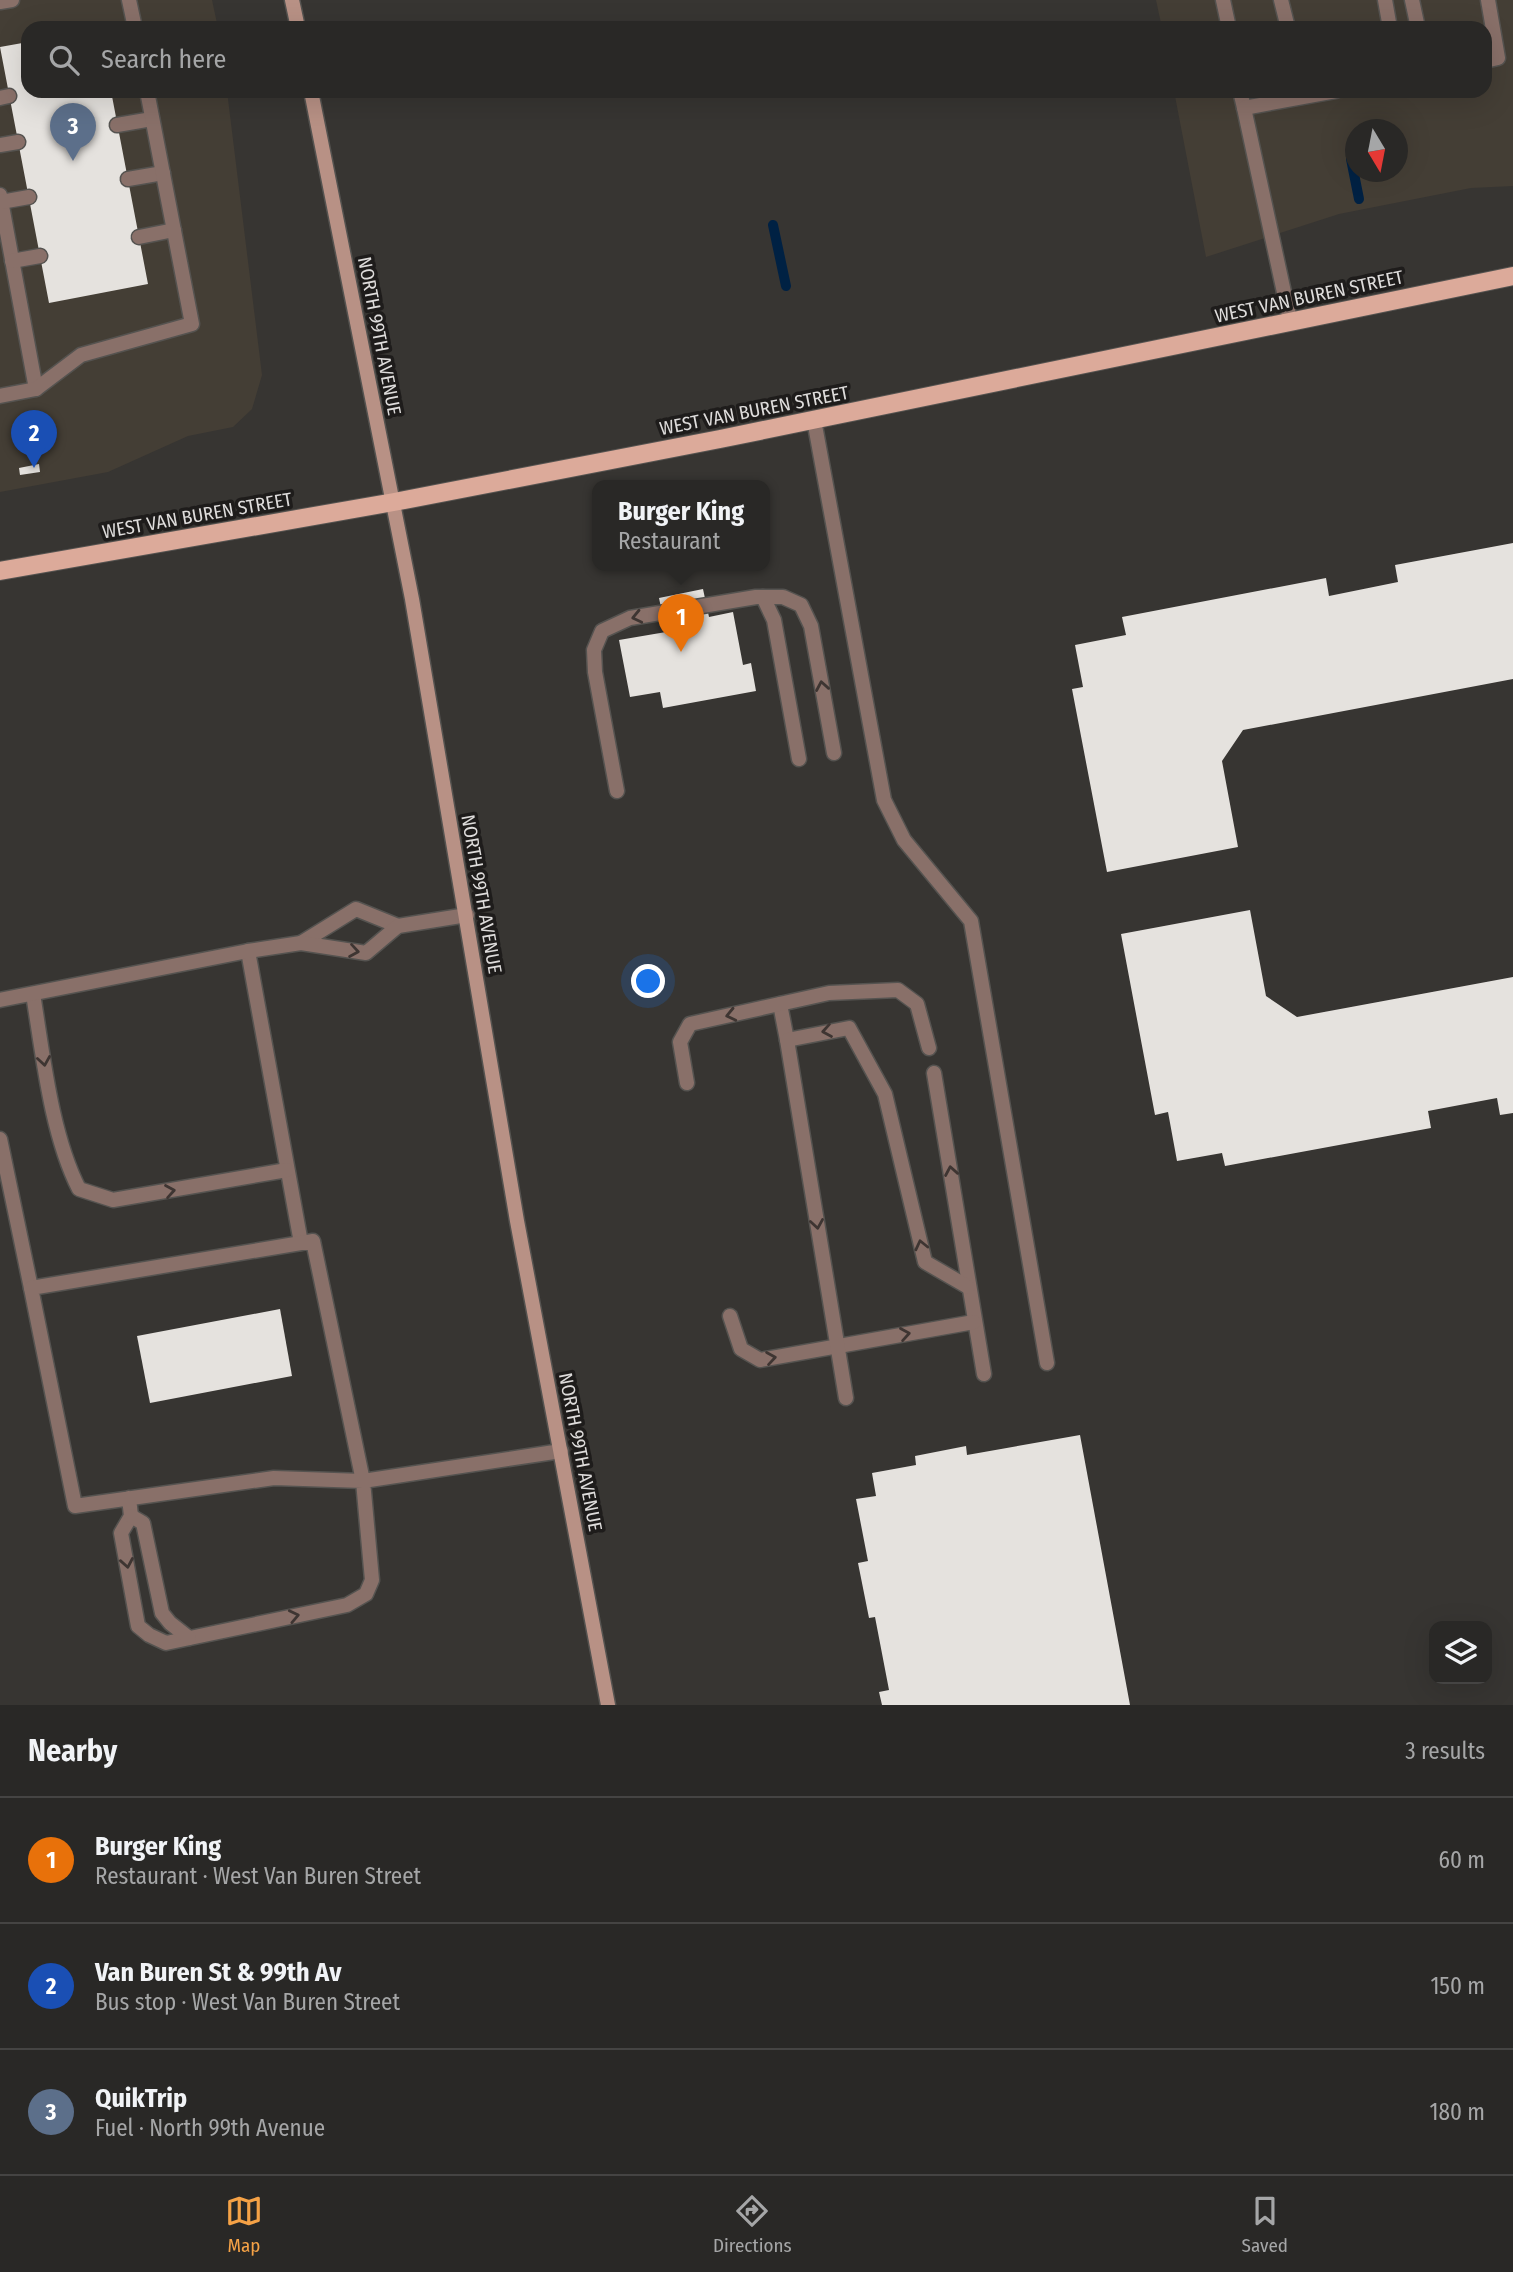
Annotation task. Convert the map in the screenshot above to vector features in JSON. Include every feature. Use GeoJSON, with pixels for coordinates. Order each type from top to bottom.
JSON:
{"type":"FeatureCollection","features":[{"type":"Feature","properties":{"kind":"main road"},"geometry":{"type":"LineString","coordinates":[[292,0],[296,21]]}},
{"type":"Feature","properties":{"kind":"main road","name":"NORTH 99TH AVENUE"},"geometry":{"type":"LineString","coordinates":[[312,98],[394,502],[467,915],[517,1222],[608,1705]]}},
{"type":"Feature","properties":{"kind":"main road","name":"WEST VAN BUREN STREET"},"geometry":{"type":"LineString","coordinates":[[0,570],[394,502],[814,420],[1513,276]]}},
{"type":"Feature","properties":{"kind":"lane"},"geometry":{"type":"LineString","coordinates":[[0,2],[12,0]]}},
{"type":"Feature","properties":{"kind":"lane"},"geometry":{"type":"LineString","coordinates":[[129,0],[134,21]]}},
{"type":"Feature","properties":{"kind":"lane"},"geometry":{"type":"LineString","coordinates":[[1223,0],[1228,21]]}},
{"type":"Feature","properties":{"kind":"lane"},"geometry":{"type":"LineString","coordinates":[[1385,0],[1389,21]]}},
{"type":"Feature","properties":{"kind":"lane"},"geometry":{"type":"LineString","coordinates":[[1412,0],[1416,21]]}},
{"type":"Feature","properties":{"kind":"lane"},"geometry":{"type":"LineString","coordinates":[[1488,0],[1492,21]]}},
{"type":"Feature","properties":{"kind":"lane"},"geometry":{"type":"LineString","coordinates":[[1282,1],[1286,21]]}},
{"type":"Feature","properties":{"kind":"lane"},"geometry":{"type":"LineString","coordinates":[[1492,21],[1499,58]]}},
{"type":"Feature","properties":{"kind":"lane"},"geometry":{"type":"LineString","coordinates":[[0,396],[36,388],[81,355],[192,324],[148,98]]}},
{"type":"Feature","properties":{"kind":"lane"},"geometry":{"type":"LineString","coordinates":[[1242,98],[1290,320]]}},
{"type":"Feature","properties":{"kind":"lane"},"geometry":{"type":"LineString","coordinates":[[1244,107],[1285,98]]}},
{"type":"Feature","properties":{"kind":"lane"},"geometry":{"type":"LineString","coordinates":[[117,125],[152,119]]}},
{"type":"Feature","properties":{"kind":"lane"},"geometry":{"type":"LineString","coordinates":[[0,145],[18,142]]}},
{"type":"Feature","properties":{"kind":"lane"},"geometry":{"type":"LineString","coordinates":[[128,179],[163,173]]}},
{"type":"Feature","properties":{"kind":"lane"},"geometry":{"type":"LineString","coordinates":[[29,197],[1,198],[36,388]]}},
{"type":"Feature","properties":{"kind":"lane"},"geometry":{"type":"LineString","coordinates":[[139,237],[174,230]]}},
{"type":"Feature","properties":{"kind":"lane"},"geometry":{"type":"LineString","coordinates":[[12,261],[40,256]]}},
{"type":"Feature","properties":{"kind":"lane"},"geometry":{"type":"LineString","coordinates":[[814,420],[884,800],[904,840],[971,921],[1047,1363]]}},
{"type":"Feature","properties":{"kind":"lane"},"geometry":{"type":"LineString","coordinates":[[617,792],[595,672],[594,650],[602,631],[630,618],[763,597],[783,597],[801,605],[811,626],[834,753]]}},
{"type":"Feature","properties":{"kind":"lane"},"geometry":{"type":"LineString","coordinates":[[763,597],[774,620],[799,760]]}},
{"type":"Feature","properties":{"kind":"lane"},"geometry":{"type":"LineString","coordinates":[[301,943],[356,909],[398,926],[467,915]]}},
{"type":"Feature","properties":{"kind":"lane"},"geometry":{"type":"LineString","coordinates":[[0,1000],[301,943],[366,953],[398,926]]}},
{"type":"Feature","properties":{"kind":"lane"},"geometry":{"type":"LineString","coordinates":[[248,951],[301,1243]]}},
{"type":"Feature","properties":{"kind":"lane"},"geometry":{"type":"LineString","coordinates":[[687,1083],[680,1042],[690,1024],[829,993],[898,990],[917,1004],[929,1048]]}},
{"type":"Feature","properties":{"kind":"lane"},"geometry":{"type":"LineString","coordinates":[[33,994],[48,1084],[68,1167],[79,1189],[113,1200],[288,1170]]}},
{"type":"Feature","properties":{"kind":"lane"},"geometry":{"type":"LineString","coordinates":[[780,1004],[846,1398]]}},
{"type":"Feature","properties":{"kind":"lane"},"geometry":{"type":"LineString","coordinates":[[788,1040],[849,1028],[885,1094],[925,1262],[968,1287]]}},
{"type":"Feature","properties":{"kind":"lane"},"geometry":{"type":"LineString","coordinates":[[934,1073],[984,1374]]}},
{"type":"Feature","properties":{"kind":"lane"},"geometry":{"type":"LineString","coordinates":[[0,1139],[75,1506],[274,1478],[363,1481],[561,1451]]}},
{"type":"Feature","properties":{"kind":"lane"},"geometry":{"type":"LineString","coordinates":[[31,1288],[313,1241],[363,1481],[372,1580],[366,1594],[347,1605],[166,1643],[138,1626],[121,1533],[131,1516],[129,1498]]}},
{"type":"Feature","properties":{"kind":"lane"},"geometry":{"type":"LineString","coordinates":[[730,1316],[741,1349],[760,1360],[974,1322]]}},
{"type":"Feature","properties":{"kind":"lane"},"geometry":{"type":"LineString","coordinates":[[131,1516],[143,1523],[162,1613],[189,1638]]}},
{"type":"Feature","properties":{"kind":"shaded area"},"geometry":{"type":"Polygon","coordinates":[[[0,0],[212,0],[216,21],[21,21],[21,98],[228,98],[262,375],[252,409],[233,427],[188,436],[108,472],[0,492],[0,0]]]}},
{"type":"Feature","properties":{"kind":"shaded area"},"geometry":{"type":"Polygon","coordinates":[[[1156,0],[1513,0],[1513,186],[1471,188],[1339,214],[1206,257],[1175,98],[1492,98],[1492,21],[1160,21],[1156,0]]]}},
{"type":"Feature","properties":{"kind":"building"},"geometry":{"type":"Polygon","coordinates":[[[21,43],[21,98],[112,98],[148,284],[49,303],[0,47],[21,43]]]}},
{"type":"Feature","properties":{"kind":"building"},"geometry":{"type":"Polygon","coordinates":[[[39,464],[40,472],[20,475],[19,468],[39,464]]]}},
{"type":"Feature","properties":{"kind":"building"},"geometry":{"type":"Polygon","coordinates":[[[1513,543],[1513,679],[1243,730],[1222,761],[1238,847],[1107,872],[1072,689],[1083,687],[1075,645],[1126,635],[1122,617],[1326,578],[1329,596],[1398,582],[1395,565],[1513,543]]]}},
{"type":"Feature","properties":{"kind":"building"},"geometry":{"type":"Polygon","coordinates":[[[703,589],[709,617],[733,612],[743,665],[751,663],[756,691],[663,708],[660,692],[630,697],[619,640],[666,632],[659,598],[703,589]]]}},
{"type":"Feature","properties":{"kind":"building"},"geometry":{"type":"Polygon","coordinates":[[[1250,910],[1266,996],[1297,1017],[1513,977],[1513,1113],[1500,1115],[1497,1098],[1428,1111],[1431,1128],[1225,1166],[1222,1153],[1177,1161],[1168,1112],[1155,1115],[1121,934],[1250,910]]]}},
{"type":"Feature","properties":{"kind":"building"},"geometry":{"type":"Polygon","coordinates":[[[280,1309],[292,1376],[150,1403],[137,1336],[280,1309]]]}},
{"type":"Feature","properties":{"kind":"building"},"geometry":{"type":"Polygon","coordinates":[[[1080,1435],[1130,1705],[882,1705],[879,1692],[889,1690],[875,1617],[869,1618],[858,1563],[868,1561],[856,1499],[876,1496],[872,1473],[916,1465],[915,1456],[966,1446],[967,1455],[1080,1435]]]}},
{"type":"Feature","properties":{"kind":"waterway"},"geometry":{"type":"LineString","coordinates":[[1356,182],[1359,199]]}},
{"type":"Feature","properties":{"kind":"waterway"},"geometry":{"type":"LineString","coordinates":[[773,225],[786,286]]}},
{"type":"Feature","properties":{"kind":"place","name":"QuikTrip"},"geometry":{"type":"Point","coordinates":[73,161]}},
{"type":"Feature","properties":{"kind":"place","name":"Van Buren St & 99th Av"},"geometry":{"type":"Point","coordinates":[34,468]}},
{"type":"Feature","properties":{"kind":"place","name":"Burger King"},"geometry":{"type":"Point","coordinates":[681,652]}}]}
